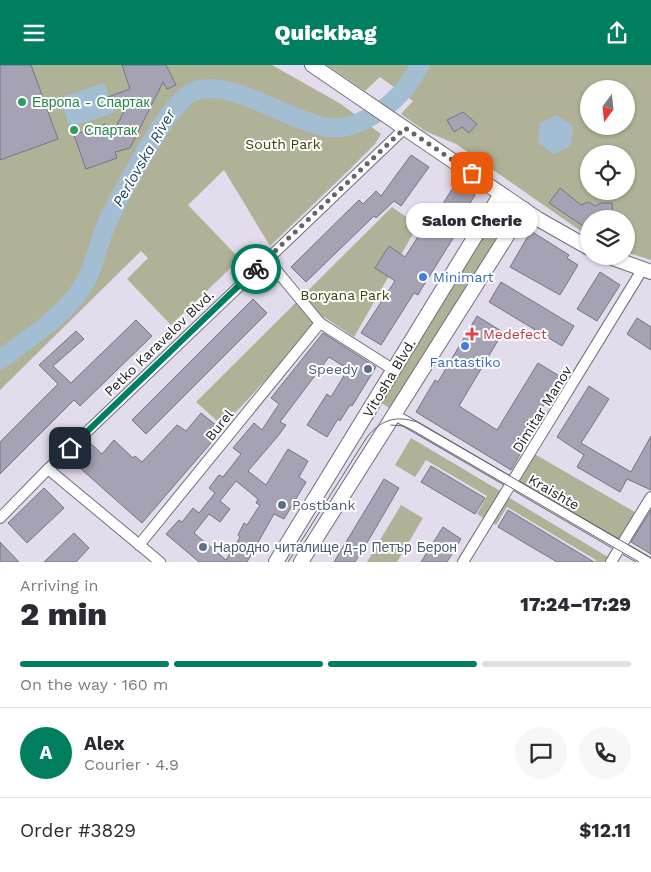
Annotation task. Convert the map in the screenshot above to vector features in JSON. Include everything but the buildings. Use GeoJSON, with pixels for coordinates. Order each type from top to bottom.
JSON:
{"type":"FeatureCollection","features":[{"type":"Feature","properties":{"kind":"street"},"geometry":{"type":"LineString","coordinates":[[312,65],[501,194],[580,243]]}},
{"type":"Feature","properties":{"kind":"street","name":"Petko Karavelov Blvd."},"geometry":{"type":"LineString","coordinates":[[0,518],[48,469],[267,259],[400,124]]}},
{"type":"Feature","properties":{"kind":"street","name":"Vitosha Blvd."},"geometry":{"type":"LineString","coordinates":[[276,562],[501,194]]}},
{"type":"Feature","properties":{"kind":"street","name":"Vitosha Blvd."},"geometry":{"type":"LineString","coordinates":[[301,562],[524,209]]}},
{"type":"Feature","properties":{"kind":"street"},"geometry":{"type":"LineString","coordinates":[[267,259],[320,323],[394,370]]}},
{"type":"Feature","properties":{"kind":"street"},"geometry":{"type":"LineString","coordinates":[[630,265],[646,271]]}},
{"type":"Feature","properties":{"kind":"street","name":"Dimitar Manov"},"geometry":{"type":"LineString","coordinates":[[463,562],[646,271]]}},
{"type":"Feature","properties":{"kind":"street","name":"Burel"},"geometry":{"type":"LineString","coordinates":[[139,545],[320,323]]}},
{"type":"Feature","properties":{"kind":"street","name":"Kraishte"},"geometry":{"type":"LineString","coordinates":[[395,415],[647,562]]}},
{"type":"Feature","properties":{"kind":"street"},"geometry":{"type":"LineString","coordinates":[[48,469],[160,562]]}},
{"type":"Feature","properties":{"kind":"street"},"geometry":{"type":"LineString","coordinates":[[612,562],[651,497]]}},
{"type":"Feature","properties":{"kind":"green space","name":"South Park"},"geometry":{"type":"Polygon","coordinates":[[[0,65],[272,65],[341,104],[381,134],[375,144],[270,246],[224,170],[188,205],[240,259],[171,325],[127,279],[148,258],[141,251],[0,390],[0,65]]]}},
{"type":"Feature","properties":{"kind":"green space"},"geometry":{"type":"Polygon","coordinates":[[[327,65],[651,65],[651,260],[635,255],[635,210],[580,210],[580,230],[456,144],[425,131],[401,114],[413,101],[380,77],[365,91],[327,65]]]}},
{"type":"Feature","properties":{"kind":"green space","name":"Boryana Park"},"geometry":{"type":"Polygon","coordinates":[[[392,207],[418,225],[354,337],[324,317],[223,426],[196,402],[392,207]]]}},
{"type":"Feature","properties":{"kind":"green space"},"geometry":{"type":"Polygon","coordinates":[[[497,211],[513,221],[392,410],[379,401],[497,211]]]}},
{"type":"Feature","properties":{"kind":"green space"},"geometry":{"type":"Polygon","coordinates":[[[411,438],[502,492],[485,519],[477,514],[487,496],[426,460],[415,477],[395,465],[411,438]]]}},
{"type":"Feature","properties":{"kind":"green space"},"geometry":{"type":"Polygon","coordinates":[[[531,452],[640,515],[623,543],[515,479],[531,452]]]}},
{"type":"Feature","properties":{"kind":"green space"},"geometry":{"type":"Polygon","coordinates":[[[508,497],[608,557],[605,562],[595,562],[596,560],[507,507],[496,525],[493,523],[508,497]]]}},
{"type":"Feature","properties":{"kind":"green space"},"geometry":{"type":"Polygon","coordinates":[[[401,505],[423,518],[397,562],[367,562],[401,505]]]}},
{"type":"Feature","properties":{"kind":"water"},"geometry":{"type":"Polygon","coordinates":[[[104,83],[115,112],[70,128],[60,98],[104,83]]]}},
{"type":"Feature","properties":{"kind":"water"},"geometry":{"type":"Polygon","coordinates":[[[557,115],[573,126],[571,146],[554,154],[538,143],[540,123],[557,115]]]}},
{"type":"Feature","properties":{"kind":"waterway","name":"Perlovska River"},"geometry":{"type":"LineString","coordinates":[[0,360],[47,325],[78,293],[89,274],[108,221],[134,172],[157,133],[180,102],[189,94],[204,89],[222,89],[240,94],[300,119],[319,125],[340,128],[360,122],[392,102],[410,82],[420,65]]}},
{"type":"Feature","properties":{"kind":"tram line"},"geometry":{"type":"LineString","coordinates":[[288,562],[367,437],[383,423],[395,419],[417,422],[651,558]]}},
{"type":"Feature","properties":{"kind":"tram line"},"geometry":{"type":"LineString","coordinates":[[391,425],[404,426],[412,430],[639,562]]}},
{"type":"Feature","properties":{"kind":"way so far"},"geometry":{"type":"LineString","coordinates":[[256,269],[405,128],[472,173]]}},
{"type":"Feature","properties":{"kind":"place","name":"Европа - Спартак"},"geometry":{"type":"Point","coordinates":[22,102]}},
{"type":"Feature","properties":{"kind":"place","name":"Спартак"},"geometry":{"type":"Point","coordinates":[74,130]}},
{"type":"Feature","properties":{"kind":"place","name":"Salon Cherie"},"geometry":{"type":"Point","coordinates":[472,173]}},
{"type":"Feature","properties":{"kind":"place","name":"Minimart"},"geometry":{"type":"Point","coordinates":[423,277]}},
{"type":"Feature","properties":{"kind":"place","name":"Medefect"},"geometry":{"type":"Point","coordinates":[472,334]}},
{"type":"Feature","properties":{"kind":"place","name":"Fantastiko"},"geometry":{"type":"Point","coordinates":[465,346]}},
{"type":"Feature","properties":{"kind":"place","name":"Speedy"},"geometry":{"type":"Point","coordinates":[368,369]}},
{"type":"Feature","properties":{"kind":"place","name":"Postbank"},"geometry":{"type":"Point","coordinates":[282,505]}},
{"type":"Feature","properties":{"kind":"place","name":"Народно читалище д-р Петър Берон"},"geometry":{"type":"Point","coordinates":[203,547]}},
{"type":"Feature","properties":{"kind":"route"},"geometry":{"type":"LineString","coordinates":[[70,448],[256,269]]}}]}
